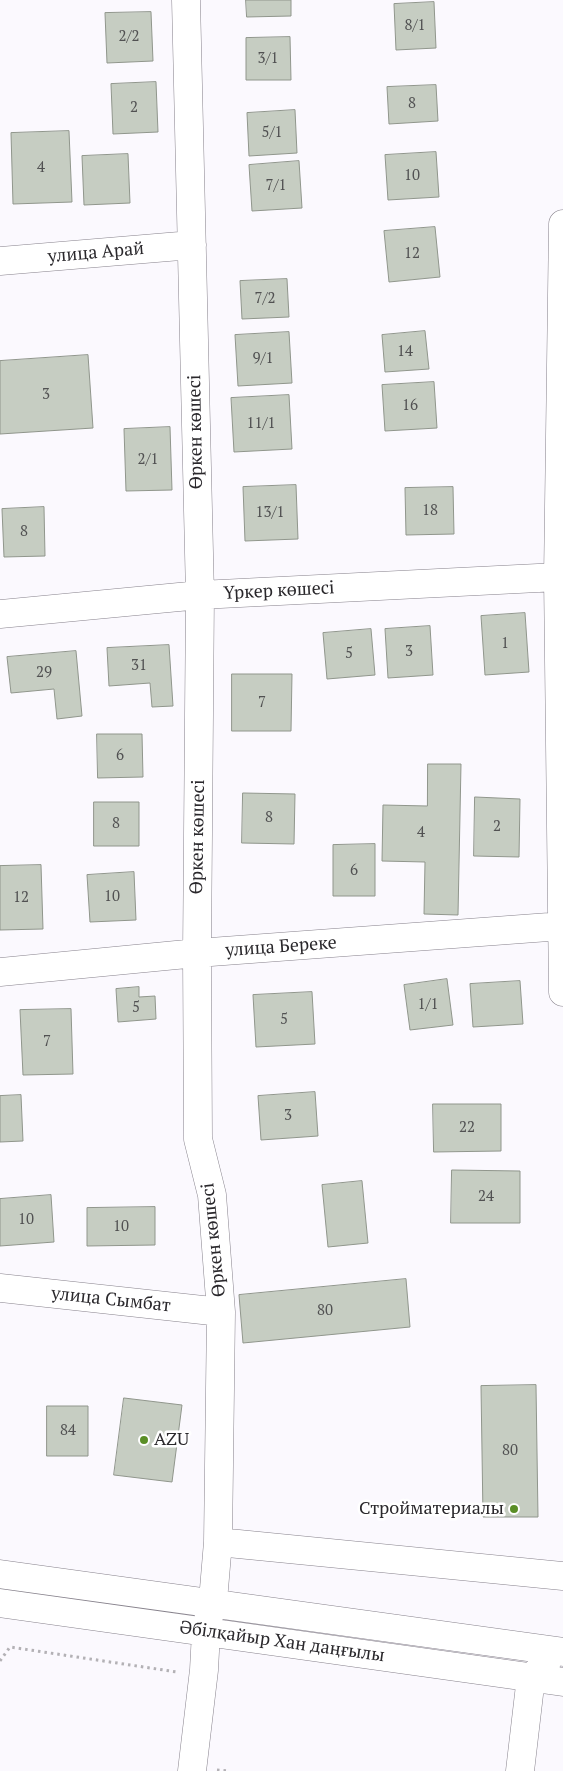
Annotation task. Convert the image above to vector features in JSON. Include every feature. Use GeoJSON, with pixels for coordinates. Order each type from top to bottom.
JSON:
{"type":"FeatureCollection","features":[{"type":"Feature","properties":{"kind":"street","name":"Өркен көшесі"},"geometry":{"type":"LineString","coordinates":[[186,0],[200,595],[197,953],[198,1139],[212,1195],[221,1312],[218,1542],[212,1604],[206,1632],[193,1672],[193,1769]]}},
{"type":"Feature","properties":{"kind":"street"},"geometry":{"type":"LineString","coordinates":[[563,224],[558,577],[563,992]]}},
{"type":"Feature","properties":{"kind":"street","name":"улица Арай"},"geometry":{"type":"LineString","coordinates":[[0,261],[192,245]]}},
{"type":"Feature","properties":{"kind":"street","name":"Үркер көшесі"},"geometry":{"type":"LineString","coordinates":[[0,614],[200,595],[558,577]]}},
{"type":"Feature","properties":{"kind":"street","name":"улица Береке"},"geometry":{"type":"LineString","coordinates":[[0,972],[197,953],[563,926]]}},
{"type":"Feature","properties":{"kind":"street","name":"улица Сымбат"},"geometry":{"type":"LineString","coordinates":[[0,1288],[221,1312]]}},
{"type":"Feature","properties":{"kind":"street"},"geometry":{"type":"LineString","coordinates":[[218,1542],[563,1576]]}},
{"type":"Feature","properties":{"kind":"street","name":"Әбілқайыр Хан даңғылы"},"geometry":{"type":"LineString","coordinates":[[0,1574],[212,1604],[563,1648]]}},
{"type":"Feature","properties":{"kind":"street","name":"Әбілқайыр Хан даңғылы"},"geometry":{"type":"LineString","coordinates":[[0,1603],[563,1682]]}},
{"type":"Feature","properties":{"kind":"street"},"geometry":{"type":"LineString","coordinates":[[520,1771],[531,1677],[563,1648]]}},
{"type":"Feature","properties":{"kind":"path"},"geometry":{"type":"LineString","coordinates":[[0,1661],[10,1647],[193,1672]]}},
{"type":"Feature","properties":{"kind":"path"},"geometry":{"type":"LineString","coordinates":[[193,1769],[229,1771]]}},
{"type":"Feature","properties":{"kind":"building"},"geometry":{"type":"Polygon","coordinates":[[[246,0],[291,0],[291,16],[247,17],[246,0]]]}},
{"type":"Feature","properties":{"kind":"building"},"geometry":{"type":"Polygon","coordinates":[[[434,2],[436,48],[396,50],[394,4],[434,2]]]}},
{"type":"Feature","properties":{"kind":"building"},"geometry":{"type":"Polygon","coordinates":[[[151,12],[153,61],[107,63],[105,13],[151,12]]]}},
{"type":"Feature","properties":{"kind":"building"},"geometry":{"type":"Polygon","coordinates":[[[290,37],[291,80],[246,80],[246,38],[290,37]]]}},
{"type":"Feature","properties":{"kind":"building"},"geometry":{"type":"Polygon","coordinates":[[[156,82],[158,132],[113,134],[111,84],[156,82]]]}},
{"type":"Feature","properties":{"kind":"building"},"geometry":{"type":"Polygon","coordinates":[[[436,85],[438,121],[389,124],[387,87],[436,85]]]}},
{"type":"Feature","properties":{"kind":"building"},"geometry":{"type":"Polygon","coordinates":[[[295,110],[297,153],[249,156],[247,113],[295,110]]]}},
{"type":"Feature","properties":{"kind":"building"},"geometry":{"type":"Polygon","coordinates":[[[69,131],[72,202],[13,204],[11,133],[69,131]]]}},
{"type":"Feature","properties":{"kind":"building"},"geometry":{"type":"Polygon","coordinates":[[[436,152],[439,197],[388,200],[385,155],[436,152]]]}},
{"type":"Feature","properties":{"kind":"building"},"geometry":{"type":"Polygon","coordinates":[[[128,154],[130,203],[84,205],[82,156],[128,154]]]}},
{"type":"Feature","properties":{"kind":"building"},"geometry":{"type":"Polygon","coordinates":[[[299,161],[302,208],[252,211],[249,165],[299,161]]]}},
{"type":"Feature","properties":{"kind":"building"},"geometry":{"type":"Polygon","coordinates":[[[435,227],[440,277],[389,282],[384,231],[435,227]]]}},
{"type":"Feature","properties":{"kind":"building"},"geometry":{"type":"Polygon","coordinates":[[[287,279],[289,317],[242,319],[240,281],[287,279]]]}},
{"type":"Feature","properties":{"kind":"building"},"geometry":{"type":"Polygon","coordinates":[[[425,331],[429,369],[385,372],[382,335],[425,331]]]}},
{"type":"Feature","properties":{"kind":"building"},"geometry":{"type":"Polygon","coordinates":[[[289,332],[292,383],[238,386],[235,335],[289,332]]]}},
{"type":"Feature","properties":{"kind":"building"},"geometry":{"type":"Polygon","coordinates":[[[88,355],[93,428],[0,434],[0,361],[88,355]]]}},
{"type":"Feature","properties":{"kind":"building"},"geometry":{"type":"Polygon","coordinates":[[[434,382],[437,428],[385,431],[382,385],[434,382]]]}},
{"type":"Feature","properties":{"kind":"building"},"geometry":{"type":"Polygon","coordinates":[[[289,395],[292,449],[234,452],[231,398],[289,395]]]}},
{"type":"Feature","properties":{"kind":"building"},"geometry":{"type":"Polygon","coordinates":[[[170,427],[172,490],[126,491],[124,429],[170,427]]]}},
{"type":"Feature","properties":{"kind":"building"},"geometry":{"type":"Polygon","coordinates":[[[296,485],[298,539],[245,541],[243,487],[296,485]]]}},
{"type":"Feature","properties":{"kind":"building"},"geometry":{"type":"Polygon","coordinates":[[[453,487],[454,534],[406,535],[405,488],[453,487]]]}},
{"type":"Feature","properties":{"kind":"building"},"geometry":{"type":"Polygon","coordinates":[[[44,507],[45,556],[4,557],[2,509],[44,507]]]}},
{"type":"Feature","properties":{"kind":"building"},"geometry":{"type":"Polygon","coordinates":[[[525,613],[529,672],[485,675],[481,616],[525,613]]]}},
{"type":"Feature","properties":{"kind":"building"},"geometry":{"type":"Polygon","coordinates":[[[430,626],[433,675],[388,678],[385,629],[430,626]]]}},
{"type":"Feature","properties":{"kind":"building"},"geometry":{"type":"Polygon","coordinates":[[[371,629],[375,675],[327,679],[323,633],[371,629]]]}},
{"type":"Feature","properties":{"kind":"building"},"geometry":{"type":"Polygon","coordinates":[[[169,645],[173,706],[152,707],[150,683],[109,686],[107,648],[169,645]]]}},
{"type":"Feature","properties":{"kind":"building"},"geometry":{"type":"Polygon","coordinates":[[[76,651],[82,716],[57,719],[54,689],[11,693],[7,657],[76,651]]]}},
{"type":"Feature","properties":{"kind":"building"},"geometry":{"type":"Polygon","coordinates":[[[232,674],[292,674],[291,731],[232,731],[232,674]]]}},
{"type":"Feature","properties":{"kind":"building"},"geometry":{"type":"Polygon","coordinates":[[[97,734],[142,734],[143,777],[98,778],[97,734]]]}},
{"type":"Feature","properties":{"kind":"building"},"geometry":{"type":"Polygon","coordinates":[[[428,764],[461,764],[458,915],[424,914],[425,862],[382,861],[383,805],[427,806],[428,764]]]}},
{"type":"Feature","properties":{"kind":"building"},"geometry":{"type":"Polygon","coordinates":[[[243,793],[295,794],[294,844],[242,843],[243,793]]]}},
{"type":"Feature","properties":{"kind":"building"},"geometry":{"type":"Polygon","coordinates":[[[475,797],[520,799],[519,857],[474,856],[475,797]]]}},
{"type":"Feature","properties":{"kind":"building"},"geometry":{"type":"Polygon","coordinates":[[[94,802],[139,802],[139,846],[94,846],[94,802]]]}},
{"type":"Feature","properties":{"kind":"building"},"geometry":{"type":"Polygon","coordinates":[[[375,844],[375,896],[333,896],[333,845],[375,844]]]}},
{"type":"Feature","properties":{"kind":"building"},"geometry":{"type":"Polygon","coordinates":[[[41,865],[43,929],[0,930],[0,866],[41,865]]]}},
{"type":"Feature","properties":{"kind":"building"},"geometry":{"type":"Polygon","coordinates":[[[134,872],[136,920],[90,922],[87,875],[134,872]]]}},
{"type":"Feature","properties":{"kind":"building"},"geometry":{"type":"Polygon","coordinates":[[[447,979],[453,1025],[410,1030],[404,985],[447,979]]]}},
{"type":"Feature","properties":{"kind":"building"},"geometry":{"type":"Polygon","coordinates":[[[520,981],[523,1024],[473,1027],[470,984],[520,981]]]}},
{"type":"Feature","properties":{"kind":"building"},"geometry":{"type":"Polygon","coordinates":[[[139,987],[139,997],[155,996],[156,1019],[118,1022],[116,989],[139,987]]]}},
{"type":"Feature","properties":{"kind":"building"},"geometry":{"type":"Polygon","coordinates":[[[312,992],[315,1044],[256,1047],[253,995],[312,992]]]}},
{"type":"Feature","properties":{"kind":"building"},"geometry":{"type":"Polygon","coordinates":[[[71,1009],[73,1074],[23,1075],[20,1010],[71,1009]]]}},
{"type":"Feature","properties":{"kind":"building"},"geometry":{"type":"Polygon","coordinates":[[[315,1092],[318,1136],[261,1140],[258,1096],[315,1092]]]}},
{"type":"Feature","properties":{"kind":"building"},"geometry":{"type":"Polygon","coordinates":[[[21,1095],[23,1141],[0,1142],[0,1096],[21,1095]]]}},
{"type":"Feature","properties":{"kind":"building"},"geometry":{"type":"Polygon","coordinates":[[[433,1104],[501,1104],[501,1151],[434,1152],[433,1104]]]}},
{"type":"Feature","properties":{"kind":"building"},"geometry":{"type":"Polygon","coordinates":[[[452,1170],[520,1171],[520,1223],[451,1223],[452,1170]]]}},
{"type":"Feature","properties":{"kind":"building"},"geometry":{"type":"Polygon","coordinates":[[[362,1181],[368,1243],[328,1247],[322,1185],[362,1181]]]}},
{"type":"Feature","properties":{"kind":"building"},"geometry":{"type":"Polygon","coordinates":[[[51,1195],[54,1242],[0,1246],[0,1199],[51,1195]]]}},
{"type":"Feature","properties":{"kind":"building"},"geometry":{"type":"Polygon","coordinates":[[[155,1207],[155,1245],[87,1246],[87,1208],[155,1207]]]}},
{"type":"Feature","properties":{"kind":"building"},"geometry":{"type":"Polygon","coordinates":[[[406,1279],[410,1327],[243,1343],[239,1295],[406,1279]]]}},
{"type":"Feature","properties":{"kind":"building"},"geometry":{"type":"Polygon","coordinates":[[[536,1385],[538,1517],[483,1517],[481,1386],[536,1385]]]}},
{"type":"Feature","properties":{"kind":"building"},"geometry":{"type":"Polygon","coordinates":[[[124,1398],[182,1405],[172,1482],[114,1475],[124,1398]]]}},
{"type":"Feature","properties":{"kind":"building"},"geometry":{"type":"Polygon","coordinates":[[[47,1406],[88,1406],[88,1456],[47,1456],[47,1406]]]}},
{"type":"Feature","properties":{"kind":"place","name":"AZU"},"geometry":{"type":"Point","coordinates":[144,1440]}},
{"type":"Feature","properties":{"kind":"place","name":"Стройматериалы"},"geometry":{"type":"Point","coordinates":[514,1509]}}]}
